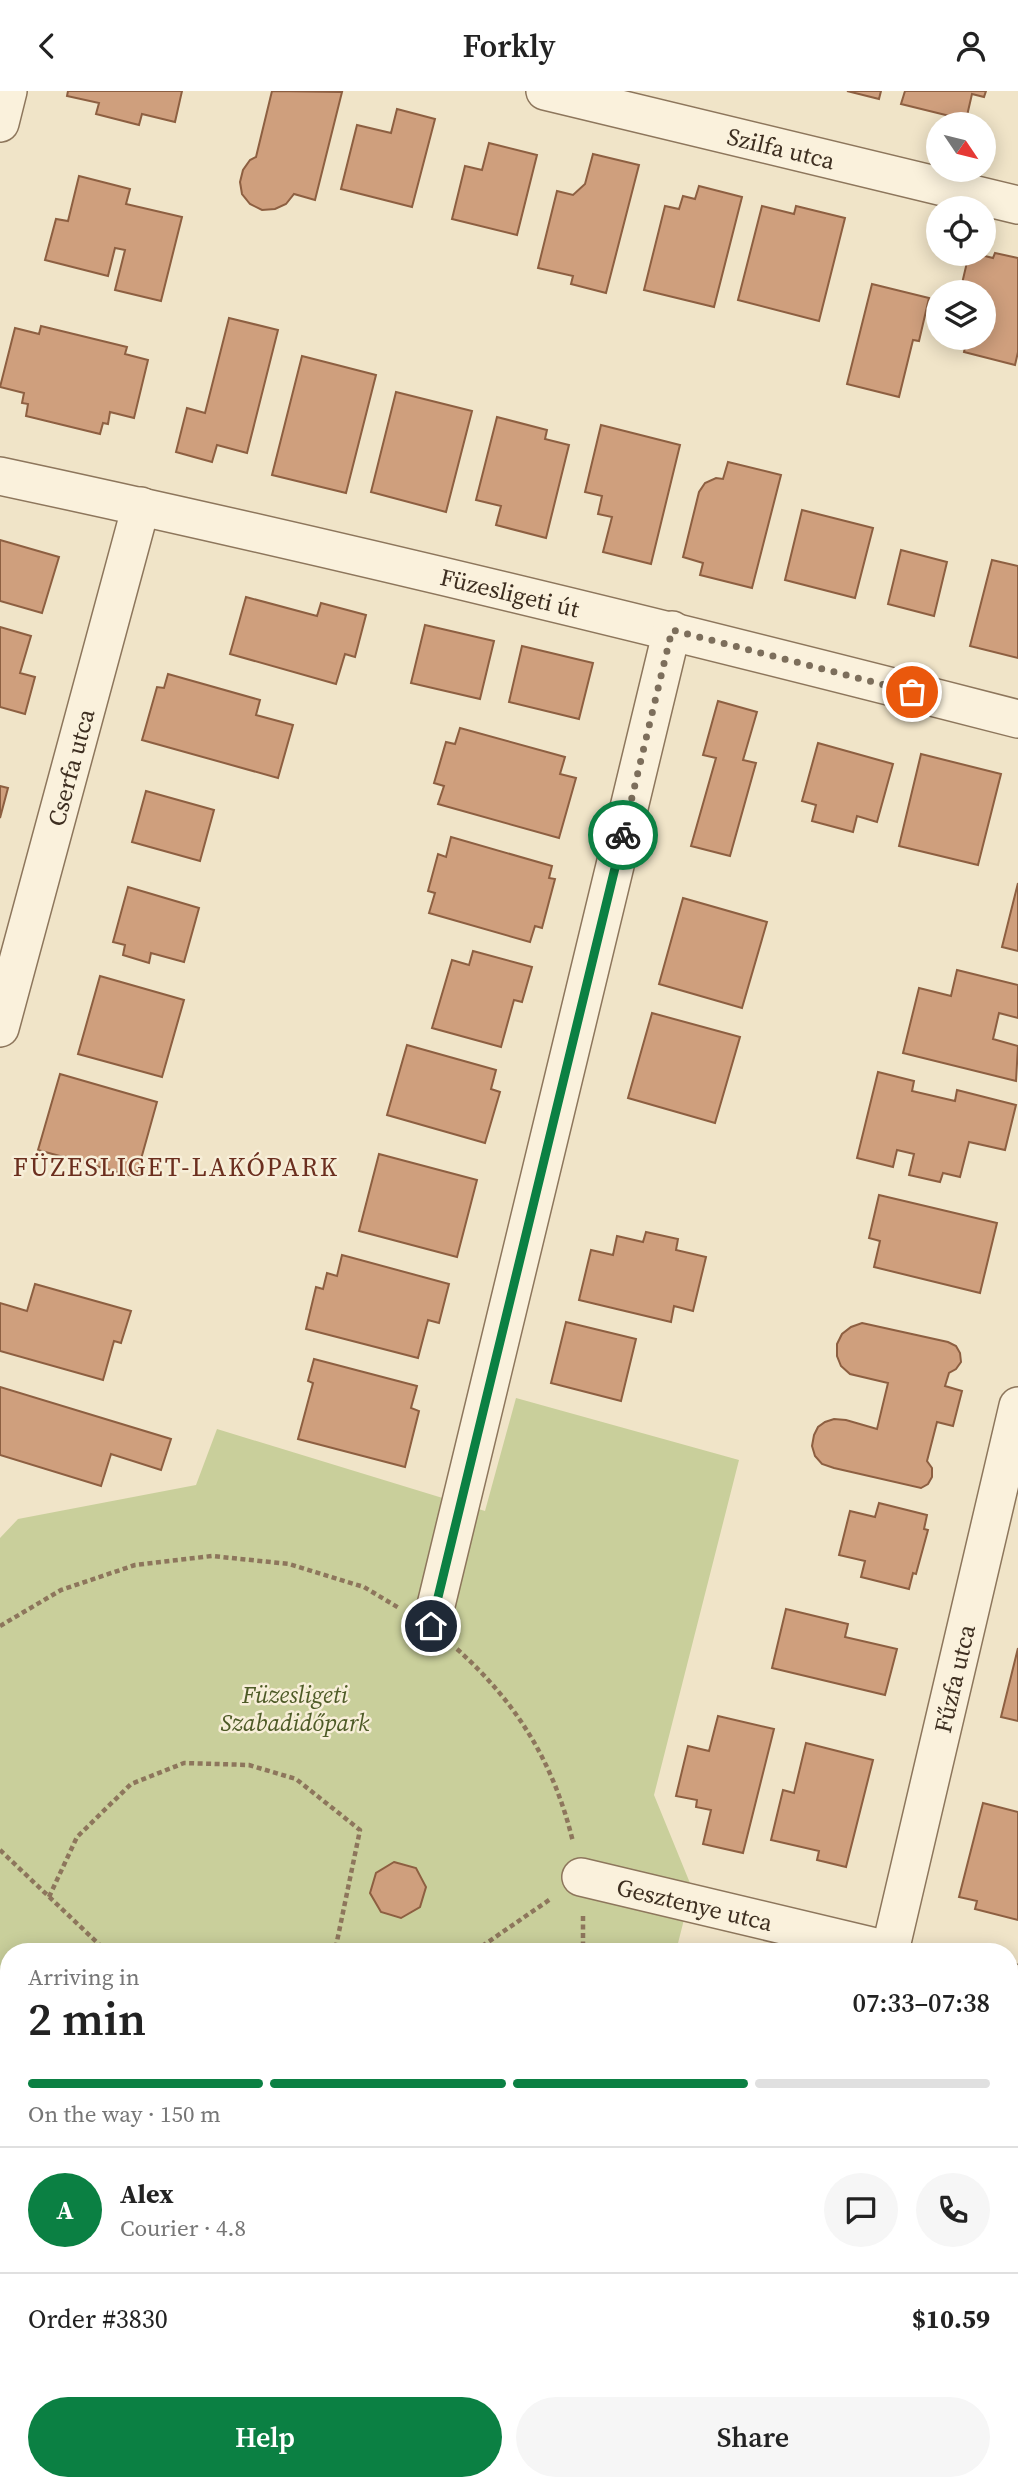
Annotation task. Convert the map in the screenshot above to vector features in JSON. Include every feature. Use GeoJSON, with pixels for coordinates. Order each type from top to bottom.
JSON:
{"type":"FeatureCollection","features":[{"type":"Feature","properties":{"kind":"street"},"geometry":{"type":"LineString","coordinates":[[0,123],[8,91]]}},
{"type":"Feature","properties":{"kind":"street","name":"Szilfa utca"},"geometry":{"type":"LineString","coordinates":[[545,91],[1018,205]]}},
{"type":"Feature","properties":{"kind":"street","name":"Füzesligeti út"},"geometry":{"type":"LineString","coordinates":[[0,476],[141,506],[672,630],[1018,719]]}},
{"type":"Feature","properties":{"kind":"street","name":"Cserfa utca"},"geometry":{"type":"LineString","coordinates":[[0,1028],[141,506]]}},
{"type":"Feature","properties":{"kind":"street"},"geometry":{"type":"LineString","coordinates":[[431,1626],[672,630]]}},
{"type":"Feature","properties":{"kind":"street","name":"Fűzfa utca"},"geometry":{"type":"LineString","coordinates":[[893,1943],[1018,1406]]}},
{"type":"Feature","properties":{"kind":"street","name":"Gesztenye utca"},"geometry":{"type":"LineString","coordinates":[[581,1877],[857,1943]]}},
{"type":"Feature","properties":{"kind":"path"},"geometry":{"type":"LineString","coordinates":[[0,1626],[61,1590],[135,1565],[212,1556],[289,1564],[339,1579],[364,1587],[431,1626],[487,1676],[532,1736],[564,1804],[581,1877],[486,1943]]}},
{"type":"Feature","properties":{"kind":"path"},"geometry":{"type":"LineString","coordinates":[[49,1897],[77,1837],[131,1784],[184,1763],[249,1765],[296,1779],[360,1830],[337,1943]]}},
{"type":"Feature","properties":{"kind":"path"},"geometry":{"type":"LineString","coordinates":[[0,1850],[98,1943]]}},
{"type":"Feature","properties":{"kind":"green space","name":"Füzesligeti Szabadidőpark"},"geometry":{"type":"Polygon","coordinates":[[[516,1398],[739,1460],[654,1795],[692,1888],[678,1943],[0,1943],[0,1538],[18,1519],[196,1485],[217,1429],[485,1511],[516,1398]]]}},
{"type":"Feature","properties":{"kind":"building"},"geometry":{"type":"Polygon","coordinates":[[[68,91],[182,91],[175,122],[142,114],[139,125],[96,114],[99,103],[67,96],[68,91]]]}},
{"type":"Feature","properties":{"kind":"building"},"geometry":{"type":"Polygon","coordinates":[[[272,91],[342,92],[315,200],[294,194],[286,204],[275,209],[262,210],[250,204],[242,194],[240,182],[243,170],[250,160],[256,157],[272,91]]]}},
{"type":"Feature","properties":{"kind":"building"},"geometry":{"type":"Polygon","coordinates":[[[847,91],[881,91],[879,99],[847,91]]]}},
{"type":"Feature","properties":{"kind":"building"},"geometry":{"type":"Polygon","coordinates":[[[905,91],[986,91],[984,97],[972,94],[968,112],[934,112],[901,104],[905,91]]]}},
{"type":"Feature","properties":{"kind":"building"},"geometry":{"type":"Polygon","coordinates":[[[397,109],[435,119],[412,207],[341,189],[357,125],[391,133],[397,109]]]}},
{"type":"Feature","properties":{"kind":"building"},"geometry":{"type":"Polygon","coordinates":[[[489,143],[537,155],[517,235],[452,219],[465,166],[482,170],[489,143]]]}},
{"type":"Feature","properties":{"kind":"building"},"geometry":{"type":"Polygon","coordinates":[[[593,154],[639,165],[606,293],[571,284],[573,276],[538,268],[557,191],[573,195],[585,184],[593,154]]]}},
{"type":"Feature","properties":{"kind":"building"},"geometry":{"type":"Polygon","coordinates":[[[79,176],[130,189],[126,204],[182,217],[161,301],[115,290],[125,250],[115,248],[108,276],[45,260],[56,219],[68,221],[79,176]]]}},
{"type":"Feature","properties":{"kind":"building"},"geometry":{"type":"Polygon","coordinates":[[[699,186],[742,197],[714,307],[644,290],[665,206],[679,209],[683,196],[695,199],[699,186]]]}},
{"type":"Feature","properties":{"kind":"building"},"geometry":{"type":"Polygon","coordinates":[[[762,206],[794,214],[796,206],[845,218],[819,321],[738,300],[762,206]]]}},
{"type":"Feature","properties":{"kind":"building"},"geometry":{"type":"Polygon","coordinates":[[[996,253],[1018,258],[1018,352],[1015,365],[964,352],[996,350],[996,280],[963,280],[966,266],[996,266],[996,253]]]}},
{"type":"Feature","properties":{"kind":"building"},"geometry":{"type":"Polygon","coordinates":[[[872,284],[926,297],[926,311],[919,341],[913,340],[899,397],[847,384],[872,284]]]}},
{"type":"Feature","properties":{"kind":"building"},"geometry":{"type":"Polygon","coordinates":[[[229,318],[278,330],[247,453],[217,445],[212,462],[176,452],[187,408],[205,413],[229,318]]]}},
{"type":"Feature","properties":{"kind":"building"},"geometry":{"type":"Polygon","coordinates":[[[41,326],[127,347],[125,354],[148,360],[134,418],[110,412],[108,424],[103,423],[100,434],[26,416],[28,404],[22,403],[24,393],[0,387],[15,328],[39,334],[41,326]]]}},
{"type":"Feature","properties":{"kind":"building"},"geometry":{"type":"Polygon","coordinates":[[[302,356],[376,375],[346,493],[272,475],[302,356]]]}},
{"type":"Feature","properties":{"kind":"building"},"geometry":{"type":"Polygon","coordinates":[[[396,392],[472,411],[446,512],[371,492],[396,392]]]}},
{"type":"Feature","properties":{"kind":"building"},"geometry":{"type":"Polygon","coordinates":[[[497,417],[547,430],[545,439],[569,445],[546,538],[496,525],[501,506],[476,500],[497,417]]]}},
{"type":"Feature","properties":{"kind":"building"},"geometry":{"type":"Polygon","coordinates":[[[601,425],[680,445],[651,564],[603,552],[612,517],[598,514],[602,496],[585,492],[601,425]]]}},
{"type":"Feature","properties":{"kind":"building"},"geometry":{"type":"Polygon","coordinates":[[[728,462],[781,475],[752,588],[700,575],[703,563],[683,557],[699,492],[705,483],[716,478],[723,479],[728,462]]]}},
{"type":"Feature","properties":{"kind":"building"},"geometry":{"type":"Polygon","coordinates":[[[802,510],[873,528],[855,598],[785,580],[802,510]]]}},
{"type":"Feature","properties":{"kind":"building"},"geometry":{"type":"Polygon","coordinates":[[[0,540],[59,557],[42,613],[0,601],[0,540]]]}},
{"type":"Feature","properties":{"kind":"building"},"geometry":{"type":"Polygon","coordinates":[[[901,550],[947,562],[934,616],[888,604],[901,550]]]}},
{"type":"Feature","properties":{"kind":"building"},"geometry":{"type":"Polygon","coordinates":[[[992,560],[1018,566],[1018,658],[970,646],[992,560]]]}},
{"type":"Feature","properties":{"kind":"building"},"geometry":{"type":"Polygon","coordinates":[[[246,597],[317,616],[321,603],[366,615],[355,657],[345,654],[336,684],[230,654],[246,597]]]}},
{"type":"Feature","properties":{"kind":"building"},"geometry":{"type":"Polygon","coordinates":[[[425,625],[494,641],[480,699],[411,683],[425,625]]]}},
{"type":"Feature","properties":{"kind":"building"},"geometry":{"type":"Polygon","coordinates":[[[0,627],[31,636],[20,673],[35,677],[25,714],[0,707],[0,627]]]}},
{"type":"Feature","properties":{"kind":"building"},"geometry":{"type":"Polygon","coordinates":[[[522,646],[593,663],[579,719],[509,702],[522,646]]]}},
{"type":"Feature","properties":{"kind":"building"},"geometry":{"type":"Polygon","coordinates":[[[168,674],[260,700],[256,715],[293,725],[278,778],[142,740],[157,687],[164,688],[168,674]]]}},
{"type":"Feature","properties":{"kind":"building"},"geometry":{"type":"Polygon","coordinates":[[[718,701],[757,712],[743,760],[756,763],[730,856],[691,846],[716,758],[703,755],[718,701]]]}},
{"type":"Feature","properties":{"kind":"building"},"geometry":{"type":"Polygon","coordinates":[[[460,728],[565,757],[560,774],[576,778],[559,838],[438,804],[444,786],[434,783],[446,742],[455,744],[460,728]]]}},
{"type":"Feature","properties":{"kind":"building"},"geometry":{"type":"Polygon","coordinates":[[[818,743],[893,764],[877,822],[857,816],[853,832],[812,821],[816,805],[802,801],[818,743]]]}},
{"type":"Feature","properties":{"kind":"building"},"geometry":{"type":"Polygon","coordinates":[[[921,754],[1001,774],[978,865],[899,846],[921,754]]]}},
{"type":"Feature","properties":{"kind":"building"},"geometry":{"type":"Polygon","coordinates":[[[0,786],[8,788],[0,818],[0,786]]]}},
{"type":"Feature","properties":{"kind":"building"},"geometry":{"type":"Polygon","coordinates":[[[146,791],[214,810],[200,861],[132,842],[146,791]]]}},
{"type":"Feature","properties":{"kind":"building"},"geometry":{"type":"Polygon","coordinates":[[[451,837],[552,866],[549,878],[555,879],[542,928],[535,926],[530,942],[429,913],[435,893],[428,891],[438,854],[446,857],[451,837]]]}},
{"type":"Feature","properties":{"kind":"building"},"geometry":{"type":"Polygon","coordinates":[[[1018,883],[1018,951],[1002,947],[1018,883]]]}},
{"type":"Feature","properties":{"kind":"building"},"geometry":{"type":"Polygon","coordinates":[[[128,887],[199,908],[184,962],[151,953],[149,963],[123,955],[125,945],[113,942],[128,887]]]}},
{"type":"Feature","properties":{"kind":"building"},"geometry":{"type":"Polygon","coordinates":[[[683,898],[767,922],[742,1008],[659,984],[683,898]]]}},
{"type":"Feature","properties":{"kind":"building"},"geometry":{"type":"Polygon","coordinates":[[[473,951],[532,967],[522,1002],[514,1000],[501,1047],[432,1028],[452,960],[469,965],[473,951]]]}},
{"type":"Feature","properties":{"kind":"building"},"geometry":{"type":"Polygon","coordinates":[[[957,970],[1018,985],[1018,1018],[999,1013],[993,1039],[1018,1046],[1016,1081],[903,1053],[919,988],[951,996],[957,970]]]}},
{"type":"Feature","properties":{"kind":"building"},"geometry":{"type":"Polygon","coordinates":[[[100,976],[184,1000],[162,1077],[78,1054],[100,976]]]}},
{"type":"Feature","properties":{"kind":"building"},"geometry":{"type":"Polygon","coordinates":[[[652,1013],[740,1037],[715,1123],[628,1098],[652,1013]]]}},
{"type":"Feature","properties":{"kind":"building"},"geometry":{"type":"Polygon","coordinates":[[[407,1045],[496,1070],[491,1089],[500,1092],[485,1143],[387,1115],[407,1045]]]}},
{"type":"Feature","properties":{"kind":"building"},"geometry":{"type":"Polygon","coordinates":[[[878,1072],[914,1081],[912,1091],[955,1101],[957,1090],[1016,1105],[1005,1150],[969,1142],[960,1177],[943,1173],[940,1182],[909,1175],[914,1154],[897,1150],[893,1167],[857,1158],[878,1072]]]}},
{"type":"Feature","properties":{"kind":"building"},"geometry":{"type":"Polygon","coordinates":[[[60,1074],[157,1102],[136,1177],[38,1150],[60,1074]]]}},
{"type":"Feature","properties":{"kind":"building"},"geometry":{"type":"Polygon","coordinates":[[[379,1154],[477,1180],[457,1257],[359,1231],[379,1154]]]}},
{"type":"Feature","properties":{"kind":"building"},"geometry":{"type":"Polygon","coordinates":[[[879,1195],[997,1223],[980,1293],[874,1267],[880,1241],[869,1238],[879,1195]]]}},
{"type":"Feature","properties":{"kind":"building"},"geometry":{"type":"Polygon","coordinates":[[[646,1232],[678,1239],[676,1250],[706,1257],[693,1311],[674,1306],[671,1322],[579,1300],[591,1250],[613,1255],[617,1236],[643,1242],[646,1232]]]}},
{"type":"Feature","properties":{"kind":"building"},"geometry":{"type":"Polygon","coordinates":[[[342,1255],[449,1284],[439,1323],[428,1320],[418,1358],[306,1329],[316,1287],[323,1289],[327,1273],[337,1276],[342,1255]]]}},
{"type":"Feature","properties":{"kind":"building"},"geometry":{"type":"Polygon","coordinates":[[[35,1284],[131,1311],[121,1343],[114,1341],[103,1380],[0,1351],[0,1303],[27,1311],[35,1284]]]}},
{"type":"Feature","properties":{"kind":"building"},"geometry":{"type":"Polygon","coordinates":[[[566,1322],[636,1339],[621,1401],[551,1383],[566,1322]]]}},
{"type":"Feature","properties":{"kind":"building"},"geometry":{"type":"Polygon","coordinates":[[[862,1323],[948,1342],[956,1346],[960,1353],[961,1362],[949,1373],[945,1386],[962,1391],[953,1426],[937,1422],[927,1461],[932,1468],[932,1477],[928,1484],[921,1488],[834,1468],[822,1464],[815,1456],[812,1446],[814,1435],[818,1427],[825,1422],[834,1419],[846,1420],[877,1429],[888,1383],[850,1374],[841,1366],[837,1356],[837,1344],[842,1334],[862,1323]]]}},
{"type":"Feature","properties":{"kind":"building"},"geometry":{"type":"Polygon","coordinates":[[[314,1359],[417,1386],[411,1408],[419,1411],[405,1467],[298,1439],[313,1383],[308,1381],[314,1359]]]}},
{"type":"Feature","properties":{"kind":"building"},"geometry":{"type":"Polygon","coordinates":[[[0,1387],[171,1439],[161,1470],[111,1454],[101,1486],[0,1455],[0,1387]]]}},
{"type":"Feature","properties":{"kind":"building"},"geometry":{"type":"Polygon","coordinates":[[[879,1503],[927,1515],[924,1529],[928,1530],[909,1589],[861,1577],[865,1561],[839,1555],[850,1511],[875,1517],[879,1503]]]}},
{"type":"Feature","properties":{"kind":"building"},"geometry":{"type":"Polygon","coordinates":[[[786,1609],[848,1624],[845,1637],[897,1649],[885,1695],[772,1668],[786,1609]]]}},
{"type":"Feature","properties":{"kind":"building"},"geometry":{"type":"Polygon","coordinates":[[[1018,1648],[1018,1721],[1001,1717],[1018,1648]]]}},
{"type":"Feature","properties":{"kind":"building"},"geometry":{"type":"Polygon","coordinates":[[[718,1716],[774,1729],[743,1853],[703,1844],[711,1810],[696,1807],[697,1800],[676,1796],[688,1746],[709,1751],[718,1716]]]}},
{"type":"Feature","properties":{"kind":"building"},"geometry":{"type":"Polygon","coordinates":[[[806,1743],[873,1760],[846,1867],[817,1860],[819,1851],[771,1840],[783,1790],[794,1793],[806,1743]]]}},
{"type":"Feature","properties":{"kind":"building"},"geometry":{"type":"Polygon","coordinates":[[[983,1803],[1018,1812],[1018,1920],[975,1909],[977,1901],[959,1897],[983,1803]]]}},
{"type":"Feature","properties":{"kind":"building"},"geometry":{"type":"Polygon","coordinates":[[[394,1862],[416,1868],[426,1887],[420,1907],[401,1918],[381,1912],[370,1893],[376,1873],[394,1862]]]}},
{"type":"Feature","properties":{"kind":"way so far"},"geometry":{"type":"LineString","coordinates":[[623,835],[672,630],[912,692]]}},
{"type":"Feature","properties":{"kind":"district","name":"FÜZESLIGET-LAKÓPARK"},"geometry":{"type":"Point","coordinates":[176,1167]}},
{"type":"Feature","properties":{"kind":"route"},"geometry":{"type":"LineString","coordinates":[[431,1626],[623,835]]}}]}
